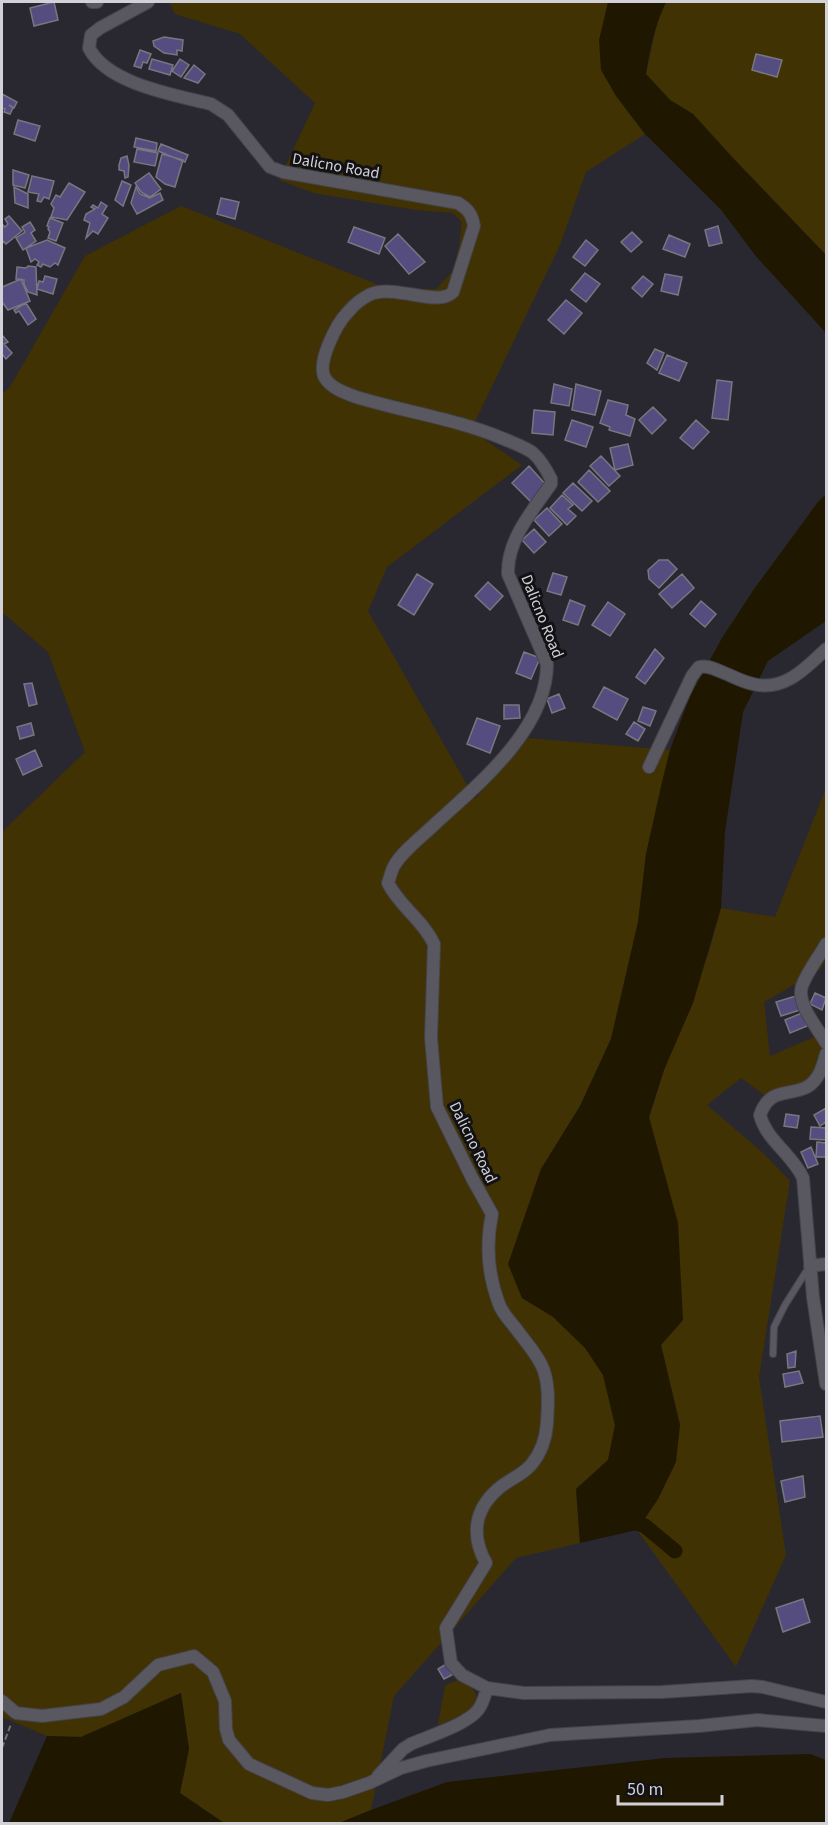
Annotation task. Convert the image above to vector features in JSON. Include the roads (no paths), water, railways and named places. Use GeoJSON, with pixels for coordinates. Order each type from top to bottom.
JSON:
{"type":"FeatureCollection","features":[{"type":"Feature","properties":{"kind":"street"},"geometry":{"type":"LineString","coordinates":[[92,2],[97,2]]}},
{"type":"Feature","properties":{"kind":"street","name":"Dalicno Road"},"geometry":{"type":"LineString","coordinates":[[148,2],[91,35],[88,48],[97,61],[108,70],[154,91],[211,104],[218,108],[228,116],[270,167],[276,170],[458,203],[472,216],[474,226],[453,292],[447,298],[435,298],[391,290],[379,291],[360,301],[346,313],[324,354],[322,369],[325,378],[346,394],[473,426],[534,453],[552,479],[512,546],[508,562],[508,574],[547,664],[547,677],[539,703],[521,735],[491,773],[394,865],[388,884],[395,898],[420,922],[430,934],[434,944],[431,1038],[437,1107],[492,1214],[488,1236],[490,1267],[499,1305],[542,1365],[548,1401],[546,1434],[539,1453],[531,1465],[518,1477],[499,1488],[486,1501],[478,1519],[476,1533],[479,1550],[486,1563],[446,1628],[451,1663],[462,1675],[487,1688]]}},
{"type":"Feature","properties":{"kind":"street"},"geometry":{"type":"LineString","coordinates":[[649,767],[692,676],[699,667],[708,667],[754,684],[773,686],[788,681],[826,649]]}},
{"type":"Feature","properties":{"kind":"street"},"geometry":{"type":"LineString","coordinates":[[826,944],[802,987],[802,998],[826,1043]]}},
{"type":"Feature","properties":{"kind":"street"},"geometry":{"type":"LineString","coordinates":[[826,1054],[822,1070],[807,1087],[777,1094],[767,1101],[760,1115],[766,1130],[800,1170],[806,1189],[810,1266],[826,1384]]}},
{"type":"Feature","properties":{"kind":"street"},"geometry":{"type":"LineString","coordinates":[[810,1266],[826,1264]]}},
{"type":"Feature","properties":{"kind":"street"},"geometry":{"type":"LineString","coordinates":[[2,1701],[16,1713],[42,1716],[101,1709],[123,1697],[158,1665],[194,1656],[213,1672],[225,1701],[226,1729],[229,1740],[249,1764],[312,1793],[328,1795],[343,1792],[401,1768],[426,1761],[550,1735],[757,1720],[826,1726]]}},
{"type":"Feature","properties":{"kind":"street"},"geometry":{"type":"LineString","coordinates":[[375,1780],[403,1749],[476,1712],[482,1705],[487,1688],[524,1693],[570,1693],[662,1692],[752,1686],[826,1702]]}},
{"type":"Feature","properties":{"kind":"lane"},"geometry":{"type":"LineString","coordinates":[[773,1354],[774,1327],[810,1266]]}},
{"type":"Feature","properties":{"kind":"waterway"},"geometry":{"type":"LineString","coordinates":[[623,1518],[645,1526],[675,1551]]}}]}
